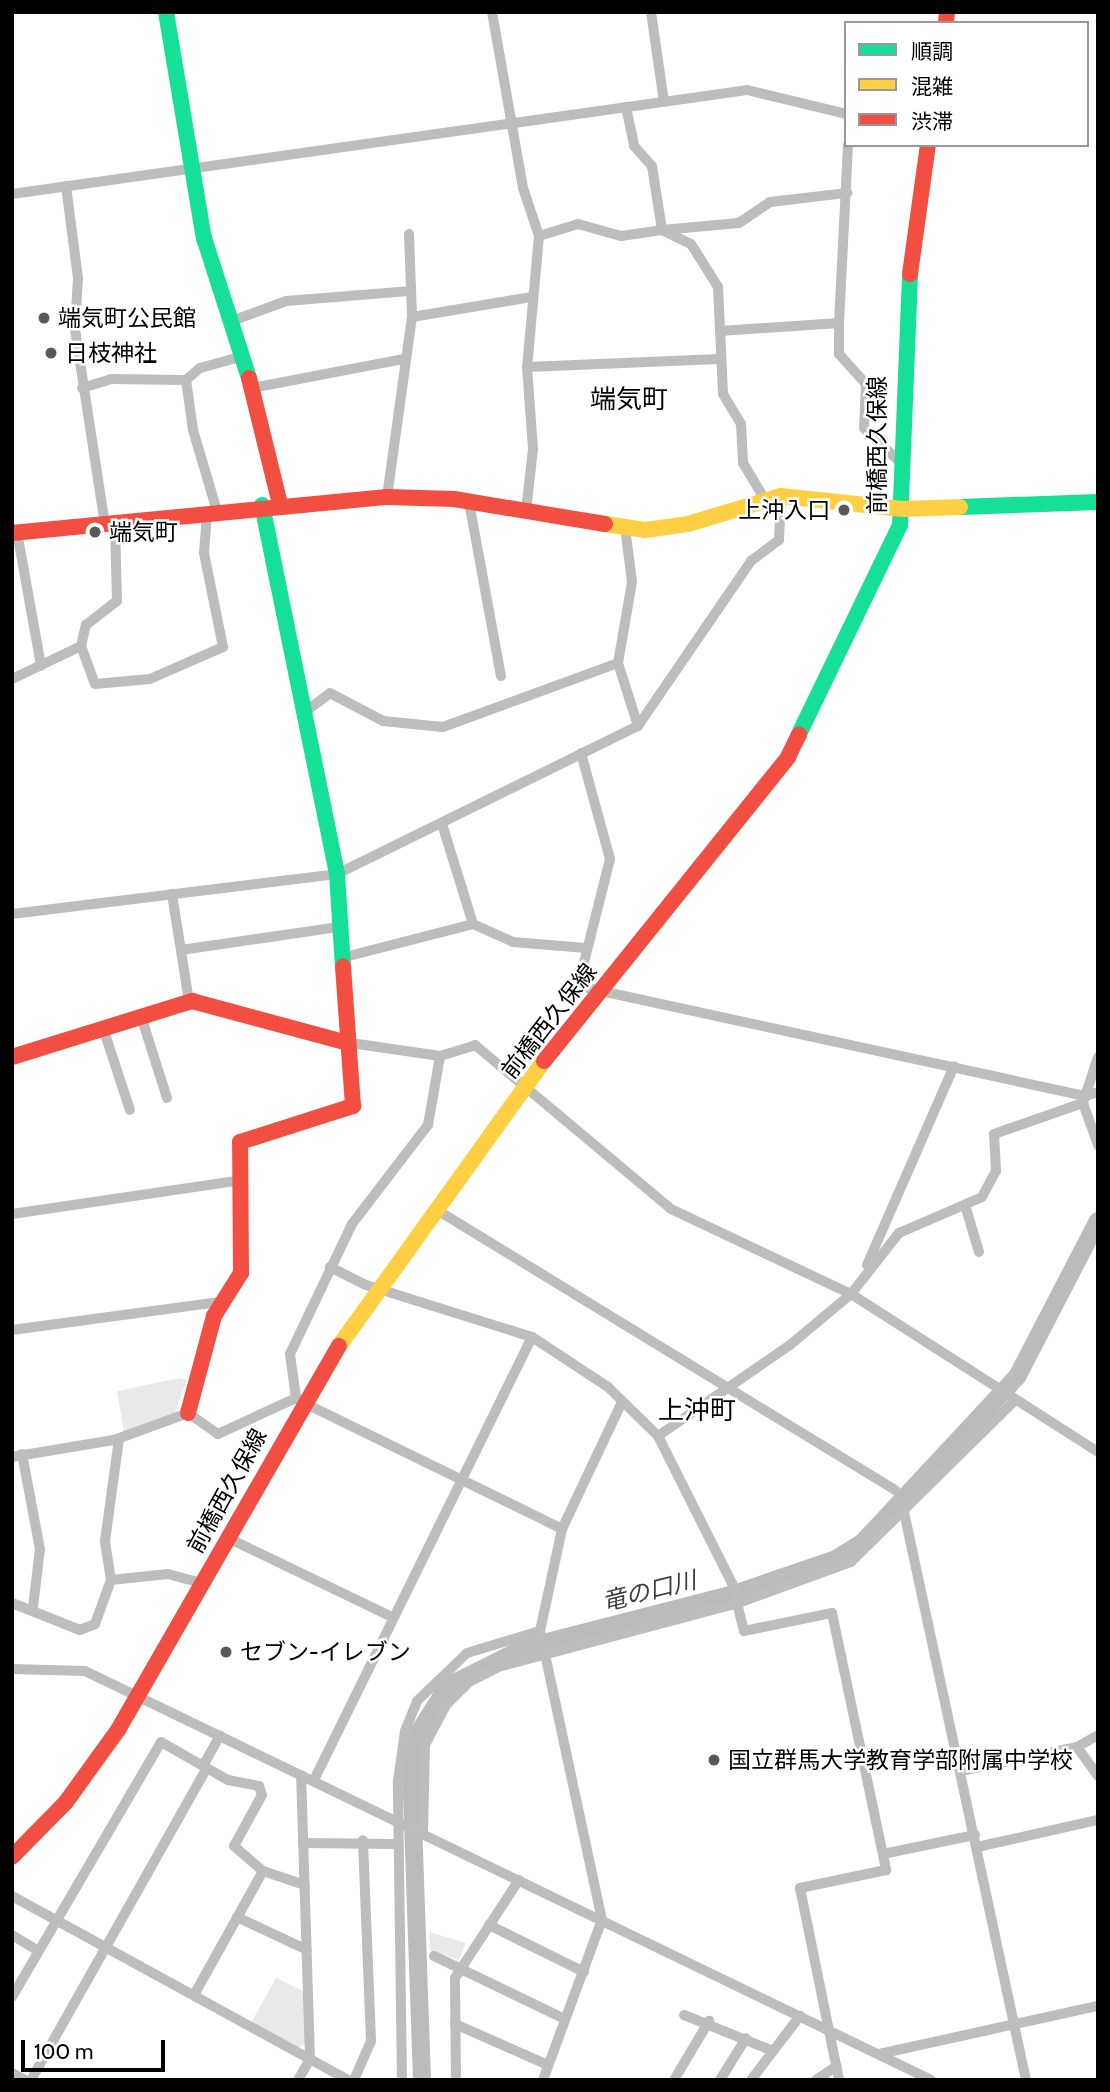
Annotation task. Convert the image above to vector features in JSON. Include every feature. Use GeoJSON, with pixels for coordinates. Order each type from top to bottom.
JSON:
{"type":"FeatureCollection","features":[{"type":"Feature","properties":{"kind":"street"},"geometry":{"type":"LineString","coordinates":[[166,12],[204,238],[252,388],[279,504]]}},
{"type":"Feature","properties":{"kind":"street"},"geometry":{"type":"LineString","coordinates":[[492,12],[515,123],[523,188],[539,236],[527,367],[533,449],[526,511]]}},
{"type":"Feature","properties":{"kind":"street"},"geometry":{"type":"LineString","coordinates":[[651,12],[664,102]]}},
{"type":"Feature","properties":{"kind":"street"},"geometry":{"type":"LineString","coordinates":[[12,194],[762,90],[844,113]]}},
{"type":"Feature","properties":{"kind":"street"},"geometry":{"type":"LineString","coordinates":[[626,107],[634,146],[652,166],[662,230]]}},
{"type":"Feature","properties":{"kind":"street"},"geometry":{"type":"LineString","coordinates":[[848,147],[839,354],[866,384],[864,428],[902,464]]}},
{"type":"Feature","properties":{"kind":"street","name":"前橋西久保線"},"geometry":{"type":"LineString","coordinates":[[12,1857],[66,1802],[138,1696],[228,1538],[298,1400],[526,1087],[788,757],[889,551],[903,509],[904,317],[928,147]]}},
{"type":"Feature","properties":{"kind":"street"},"geometry":{"type":"LineString","coordinates":[[66,186],[82,388],[110,525],[117,601],[86,625],[81,646],[95,684],[159,677],[223,647],[204,553],[212,512],[193,430],[186,380]]}},
{"type":"Feature","properties":{"kind":"street"},"geometry":{"type":"LineString","coordinates":[[539,236],[578,224],[621,236],[739,223],[770,202],[847,193]]}},
{"type":"Feature","properties":{"kind":"street"},"geometry":{"type":"LineString","coordinates":[[662,230],[691,244],[718,287],[719,359],[723,394],[741,424],[743,463],[764,498]]}},
{"type":"Feature","properties":{"kind":"street"},"geometry":{"type":"LineString","coordinates":[[387,497],[404,359],[412,317],[409,234]]}},
{"type":"Feature","properties":{"kind":"street"},"geometry":{"type":"LineString","coordinates":[[229,322],[286,301],[409,291]]}},
{"type":"Feature","properties":{"kind":"street"},"geometry":{"type":"LineString","coordinates":[[412,317],[532,298]]}},
{"type":"Feature","properties":{"kind":"street"},"geometry":{"type":"LineString","coordinates":[[720,331],[839,323]]}},
{"type":"Feature","properties":{"kind":"street"},"geometry":{"type":"LineString","coordinates":[[82,388],[111,379],[186,380],[200,368],[240,356]]}},
{"type":"Feature","properties":{"kind":"street"},"geometry":{"type":"LineString","coordinates":[[252,388],[404,359]]}},
{"type":"Feature","properties":{"kind":"street"},"geometry":{"type":"LineString","coordinates":[[527,367],[719,359]]}},
{"type":"Feature","properties":{"kind":"street"},"geometry":{"type":"LineString","coordinates":[[12,914],[337,873],[638,726],[751,561],[779,540],[781,496]]}},
{"type":"Feature","properties":{"kind":"street"},"geometry":{"type":"LineString","coordinates":[[41,666],[15,533],[110,525],[262,505],[387,497],[469,502],[625,527],[679,526],[764,498],[781,496],[903,509],[1098,502]]}},
{"type":"Feature","properties":{"kind":"street"},"geometry":{"type":"LineString","coordinates":[[469,502],[501,676]]}},
{"type":"Feature","properties":{"kind":"street"},"geometry":{"type":"LineString","coordinates":[[188,1413],[220,1302],[241,1273],[240,1142],[353,1106],[344,1042],[337,873],[305,712],[264,537],[262,505]]}},
{"type":"Feature","properties":{"kind":"street"},"geometry":{"type":"LineString","coordinates":[[625,527],[632,582],[618,663],[638,726]]}},
{"type":"Feature","properties":{"kind":"street"},"geometry":{"type":"LineString","coordinates":[[12,679],[81,646]]}},
{"type":"Feature","properties":{"kind":"street"},"geometry":{"type":"LineString","coordinates":[[305,712],[330,693],[383,721],[443,727],[618,663]]}},
{"type":"Feature","properties":{"kind":"street"},"geometry":{"type":"LineString","coordinates":[[581,754],[610,859],[601,911],[586,948],[578,986],[954,1066],[1084,1099]]}},
{"type":"Feature","properties":{"kind":"street"},"geometry":{"type":"LineString","coordinates":[[442,824],[473,924]]}},
{"type":"Feature","properties":{"kind":"street"},"geometry":{"type":"LineString","coordinates":[[172,894],[189,1001]]}},
{"type":"Feature","properties":{"kind":"street"},"geometry":{"type":"LineString","coordinates":[[341,958],[473,924],[513,942],[586,948]]}},
{"type":"Feature","properties":{"kind":"street"},"geometry":{"type":"LineString","coordinates":[[181,950],[339,927]]}},
{"type":"Feature","properties":{"kind":"street"},"geometry":{"type":"LineString","coordinates":[[12,1058],[104,1031],[189,1001],[344,1042],[440,1056],[475,1045],[671,1209],[851,1294],[1013,1402],[1098,1452]]}},
{"type":"Feature","properties":{"kind":"street"},"geometry":{"type":"LineString","coordinates":[[141,1016],[167,1098]]}},
{"type":"Feature","properties":{"kind":"street"},"geometry":{"type":"LineString","coordinates":[[104,1031],[130,1110]]}},
{"type":"Feature","properties":{"kind":"street"},"geometry":{"type":"LineString","coordinates":[[298,1400],[290,1354],[312,1318],[330,1267],[352,1224],[428,1125],[440,1056]]}},
{"type":"Feature","properties":{"kind":"street"},"geometry":{"type":"LineString","coordinates":[[1098,1057],[1084,1099],[1098,1145]]}},
{"type":"Feature","properties":{"kind":"street"},"geometry":{"type":"LineString","coordinates":[[658,1436],[728,1388],[851,1294],[866,1270],[954,1066]]}},
{"type":"Feature","properties":{"kind":"street"},"geometry":{"type":"LineString","coordinates":[[866,1270],[900,1233],[982,1197],[996,1171],[994,1135],[1098,1092]]}},
{"type":"Feature","properties":{"kind":"street"},"geometry":{"type":"LineString","coordinates":[[12,1214],[241,1180]]}},
{"type":"Feature","properties":{"kind":"street"},"geometry":{"type":"LineString","coordinates":[[965,1205],[979,1252]]}},
{"type":"Feature","properties":{"kind":"street"},"geometry":{"type":"LineString","coordinates":[[437,1210],[895,1490]]}},
{"type":"Feature","properties":{"kind":"street"},"geometry":{"type":"LineString","coordinates":[[330,1267],[380,1290],[532,1337],[556,1348],[622,1402],[658,1436],[732,1583],[744,1631],[832,1613],[886,1870],[800,1888],[839,2080]]}},
{"type":"Feature","properties":{"kind":"street"},"geometry":{"type":"LineString","coordinates":[[12,1330],[220,1302]]}},
{"type":"Feature","properties":{"kind":"street"},"geometry":{"type":"LineString","coordinates":[[314,1780],[532,1337]]}},
{"type":"Feature","properties":{"kind":"street"},"geometry":{"type":"LineString","coordinates":[[188,1413],[218,1434],[298,1400],[460,1482],[562,1529]]}},
{"type":"Feature","properties":{"kind":"street"},"geometry":{"type":"LineString","coordinates":[[543,2080],[602,1920],[540,1632],[562,1529],[622,1402]]}},
{"type":"Feature","properties":{"kind":"street"},"geometry":{"type":"LineString","coordinates":[[421,1832],[422,1760],[446,1705],[484,1673],[737,1602],[851,1562],[1013,1402]]}},
{"type":"Feature","properties":{"kind":"street"},"geometry":{"type":"LineString","coordinates":[[33,1607],[40,1549],[17,1455],[119,1439],[188,1413]]}},
{"type":"Feature","properties":{"kind":"street"},"geometry":{"type":"LineString","coordinates":[[12,1603],[33,1607],[80,1630],[90,1628],[111,1580],[105,1541],[119,1439]]}},
{"type":"Feature","properties":{"kind":"street"},"geometry":{"type":"LineString","coordinates":[[904,1512],[1026,2080]]}},
{"type":"Feature","properties":{"kind":"street"},"geometry":{"type":"LineString","coordinates":[[228,1538],[392,1617]]}},
{"type":"Feature","properties":{"kind":"street"},"geometry":{"type":"LineString","coordinates":[[111,1580],[168,1574],[202,1583]]}},
{"type":"Feature","properties":{"kind":"street"},"geometry":{"type":"LineString","coordinates":[[402,2080],[398,1844],[400,1758],[417,1701],[467,1653],[540,1632]]}},
{"type":"Feature","properties":{"kind":"street"},"geometry":{"type":"LineString","coordinates":[[12,1669],[85,1671],[931,2080]]}},
{"type":"Feature","properties":{"kind":"street"},"geometry":{"type":"LineString","coordinates":[[31,2080],[108,1948],[220,1735]]}},
{"type":"Feature","properties":{"kind":"street"},"geometry":{"type":"LineString","coordinates":[[961,1771],[1077,1747],[1098,1735]]}},
{"type":"Feature","properties":{"kind":"street"},"geometry":{"type":"LineString","coordinates":[[12,1997],[161,1742],[205,1767],[259,1786],[262,1795],[234,1846],[263,1871],[304,1885]]}},
{"type":"Feature","properties":{"kind":"street"},"geometry":{"type":"LineString","coordinates":[[1077,1747],[1098,1776]]}},
{"type":"Feature","properties":{"kind":"street"},"geometry":{"type":"LineString","coordinates":[[298,2080],[310,2059],[301,1775]]}},
{"type":"Feature","properties":{"kind":"street"},"geometry":{"type":"LineString","coordinates":[[883,1854],[1098,1821]]}},
{"type":"Feature","properties":{"kind":"street"},"geometry":{"type":"LineString","coordinates":[[303,1843],[363,1840],[398,1844]]}},
{"type":"Feature","properties":{"kind":"street"},"geometry":{"type":"LineString","coordinates":[[354,2080],[372,2041],[363,1840]]}},
{"type":"Feature","properties":{"kind":"street"},"geometry":{"type":"LineString","coordinates":[[194,1995],[263,1871]]}},
{"type":"Feature","properties":{"kind":"street"},"geometry":{"type":"LineString","coordinates":[[458,2079],[455,2024],[460,1967],[519,1880]]}},
{"type":"Feature","properties":{"kind":"street"},"geometry":{"type":"LineString","coordinates":[[12,1896],[348,2080]]}},
{"type":"Feature","properties":{"kind":"street"},"geometry":{"type":"LineString","coordinates":[[237,1917],[307,1950]]}},
{"type":"Feature","properties":{"kind":"street"},"geometry":{"type":"LineString","coordinates":[[489,1925],[584,1972]]}},
{"type":"Feature","properties":{"kind":"street"},"geometry":{"type":"LineString","coordinates":[[12,1935],[39,1951]]}},
{"type":"Feature","properties":{"kind":"street"},"geometry":{"type":"LineString","coordinates":[[434,1956],[565,2019]]}},
{"type":"Feature","properties":{"kind":"street"},"geometry":{"type":"LineString","coordinates":[[879,2054],[1098,2006]]}},
{"type":"Feature","properties":{"kind":"street"},"geometry":{"type":"LineString","coordinates":[[684,2015],[709,2021],[773,2051]]}},
{"type":"Feature","properties":{"kind":"street"},"geometry":{"type":"LineString","coordinates":[[751,2080],[800,2017]]}},
{"type":"Feature","properties":{"kind":"street"},"geometry":{"type":"LineString","coordinates":[[674,2080],[709,2021]]}},
{"type":"Feature","properties":{"kind":"street"},"geometry":{"type":"LineString","coordinates":[[455,2024],[548,2065]]}},
{"type":"Feature","properties":{"kind":"street"},"geometry":{"type":"LineString","coordinates":[[720,2080],[746,2038]]}},
{"type":"Feature","properties":{"kind":"street"},"geometry":{"type":"LineString","coordinates":[[816,2080],[837,2066]]}},
{"type":"Feature","properties":{"kind":"street"},"geometry":{"type":"LineString","coordinates":[[12,2073],[25,2080]]}},
{"type":"Feature","properties":{"kind":"shaded area"},"geometry":{"type":"Polygon","coordinates":[[[179,1378],[187,1380],[174,1414],[124,1432],[117,1391],[179,1378]]]}},
{"type":"Feature","properties":{"kind":"shaded area"},"geometry":{"type":"Polygon","coordinates":[[[429,1932],[466,1943],[459,1960],[430,1951],[429,1932]]]}},
{"type":"Feature","properties":{"kind":"shaded area"},"geometry":{"type":"Polygon","coordinates":[[[276,1978],[305,1992],[306,2043],[299,2048],[251,2023],[276,1978]]]}},
{"type":"Feature","properties":{"kind":"waterway","name":"竜の口川"},"geometry":{"type":"LineString","coordinates":[[422,2080],[411,1771],[417,1735],[448,1686],[524,1648],[731,1595],[836,1559],[862,1543],[1017,1377],[1098,1221]]}},
{"type":"Feature","properties":{"kind":"traffic: fast"},"geometry":{"type":"LineString","coordinates":[[166,12],[204,238],[249,378]]}},
{"type":"Feature","properties":{"kind":"traffic: fast"},"geometry":{"type":"LineString","coordinates":[[799,734],[900,525],[910,274]]}},
{"type":"Feature","properties":{"kind":"traffic: fast"},"geometry":{"type":"LineString","coordinates":[[960,507],[1098,502]]}},
{"type":"Feature","properties":{"kind":"traffic: fast"},"geometry":{"type":"LineString","coordinates":[[262,505],[337,874],[343,966]]}},
{"type":"Feature","properties":{"kind":"traffic: slow"},"geometry":{"type":"LineString","coordinates":[[605,524],[645,530],[688,524],[781,496],[903,509],[960,507]]}},
{"type":"Feature","properties":{"kind":"traffic: slow"},"geometry":{"type":"LineString","coordinates":[[339,1346],[544,1061]]}},
{"type":"Feature","properties":{"kind":"traffic: jam"},"geometry":{"type":"LineString","coordinates":[[946,21],[947,12]]}},
{"type":"Feature","properties":{"kind":"traffic: jam"},"geometry":{"type":"LineString","coordinates":[[910,274],[928,147]]}},
{"type":"Feature","properties":{"kind":"traffic: jam"},"geometry":{"type":"LineString","coordinates":[[249,378],[280,504]]}},
{"type":"Feature","properties":{"kind":"traffic: jam"},"geometry":{"type":"LineString","coordinates":[[12,533],[387,497],[454,499],[605,524]]}},
{"type":"Feature","properties":{"kind":"traffic: jam"},"geometry":{"type":"LineString","coordinates":[[544,1061],[788,757],[799,734]]}},
{"type":"Feature","properties":{"kind":"traffic: jam"},"geometry":{"type":"LineString","coordinates":[[188,1413],[214,1316],[241,1273],[240,1142],[353,1106],[343,966]]}},
{"type":"Feature","properties":{"kind":"traffic: jam"},"geometry":{"type":"LineString","coordinates":[[12,1057],[192,1001],[344,1042]]}},
{"type":"Feature","properties":{"kind":"traffic: jam"},"geometry":{"type":"LineString","coordinates":[[12,1857],[66,1802],[118,1730],[339,1346]]}},
{"type":"Feature","properties":{"kind":"place","name":"端気町公民館"},"geometry":{"type":"Point","coordinates":[44,318]}},
{"type":"Feature","properties":{"kind":"place","name":"日枝神社"},"geometry":{"type":"Point","coordinates":[51,353]}},
{"type":"Feature","properties":{"kind":"place","name":"上沖入口"},"geometry":{"type":"Point","coordinates":[844,510]}},
{"type":"Feature","properties":{"kind":"place","name":"端気町"},"geometry":{"type":"Point","coordinates":[95,532]}},
{"type":"Feature","properties":{"kind":"place","name":"セブン-イレブン"},"geometry":{"type":"Point","coordinates":[226,1652]}},
{"type":"Feature","properties":{"kind":"place","name":"国立群馬大学教育学部附属中学校"},"geometry":{"type":"Point","coordinates":[714,1760]}},
{"type":"Feature","properties":{"kind":"district","name":"端気町"},"geometry":{"type":"Point","coordinates":[629,400]}},
{"type":"Feature","properties":{"kind":"district","name":"上沖町"},"geometry":{"type":"Point","coordinates":[697,1411]}}]}
